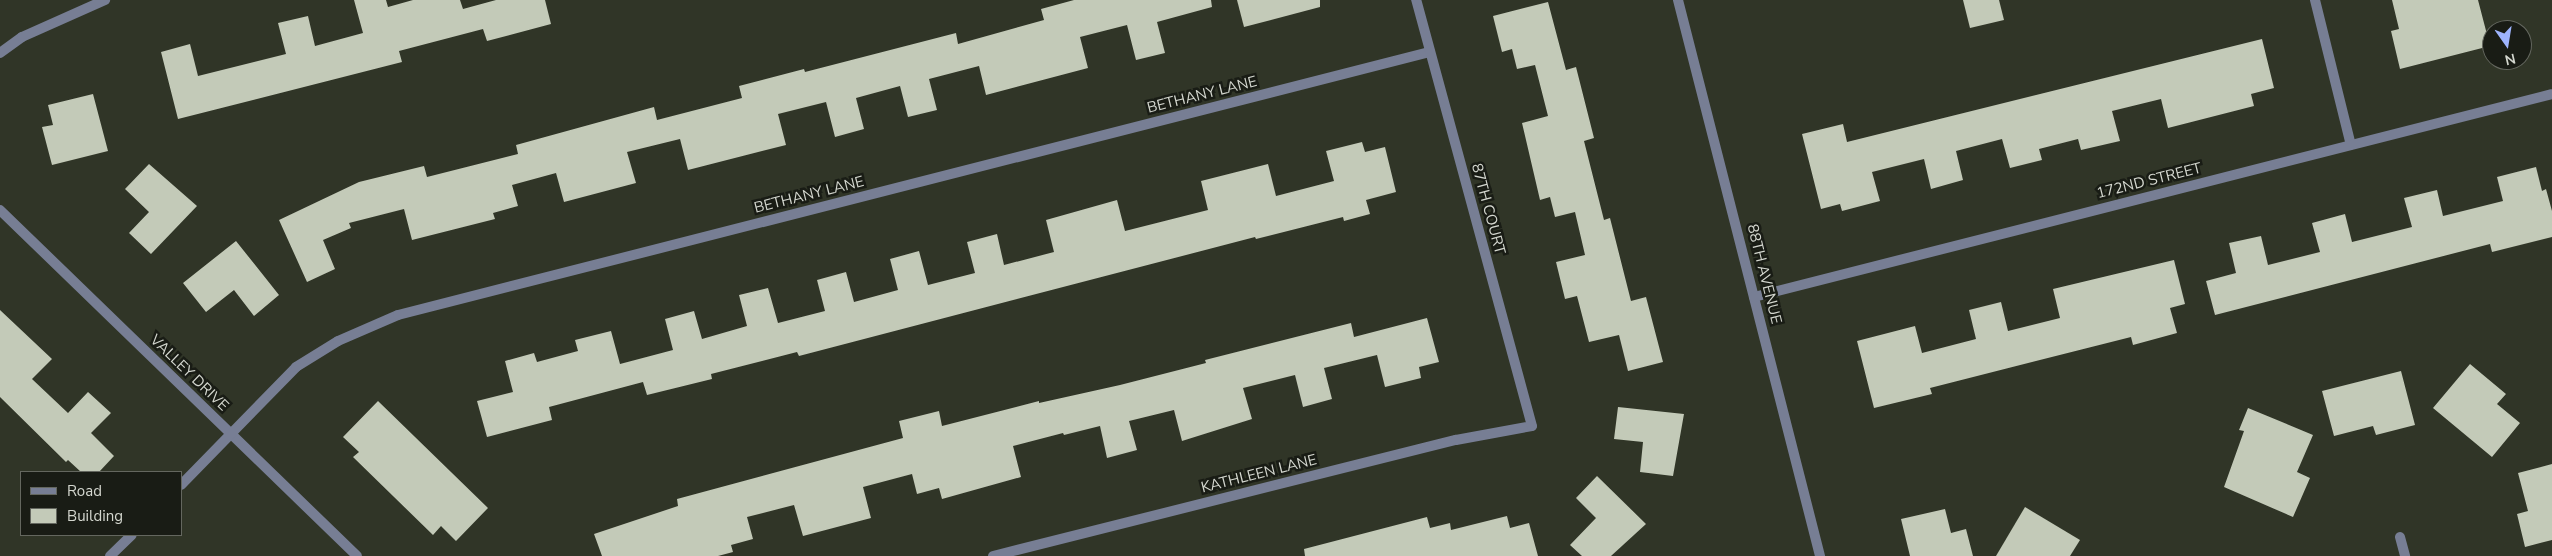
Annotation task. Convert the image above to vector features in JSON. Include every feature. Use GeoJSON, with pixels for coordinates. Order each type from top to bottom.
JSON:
{"type":"FeatureCollection","features":[{"type":"Feature","properties":{"kind":"street"},"geometry":{"type":"LineString","coordinates":[[0,53],[22,37],[105,0]]}},
{"type":"Feature","properties":{"kind":"street","name":"87TH COURT"},"geometry":{"type":"LineString","coordinates":[[1416,0],[1532,426]]}},
{"type":"Feature","properties":{"kind":"street","name":"88TH AVENUE"},"geometry":{"type":"LineString","coordinates":[[1678,0],[1820,556]]}},
{"type":"Feature","properties":{"kind":"street"},"geometry":{"type":"LineString","coordinates":[[2314,0],[2351,145]]}},
{"type":"Feature","properties":{"kind":"street","name":"BETHANY LANE"},"geometry":{"type":"LineString","coordinates":[[182,484],[232,435],[296,367],[338,341],[398,316],[1430,52]]}},
{"type":"Feature","properties":{"kind":"street","name":"172ND STREET"},"geometry":{"type":"LineString","coordinates":[[1754,297],[2552,94]]}},
{"type":"Feature","properties":{"kind":"street","name":"VALLEY DRIVE"},"geometry":{"type":"LineString","coordinates":[[0,210],[357,556]]}},
{"type":"Feature","properties":{"kind":"street","name":"KATHLEEN LANE"},"geometry":{"type":"LineString","coordinates":[[993,556],[1456,440],[1532,426]]}},
{"type":"Feature","properties":{"kind":"street"},"geometry":{"type":"LineString","coordinates":[[110,556],[131,536]]}},
{"type":"Feature","properties":{"kind":"street"},"geometry":{"type":"LineString","coordinates":[[2400,537],[2404,556]]}},
{"type":"Feature","properties":{"kind":"building"},"geometry":{"type":"Polygon","coordinates":[[[354,0],[386,0],[388,7],[413,0],[460,0],[463,9],[496,0],[545,0],[551,24],[487,41],[483,29],[399,51],[402,62],[178,119],[161,52],[190,44],[198,76],[286,54],[278,23],[308,16],[315,46],[363,33],[354,0]]]}},
{"type":"Feature","properties":{"kind":"building"},"geometry":{"type":"Polygon","coordinates":[[[1074,0],[1211,0],[1212,7],[1157,22],[1165,53],[1136,60],[1127,25],[1080,37],[1088,68],[986,95],[979,66],[929,79],[937,110],[908,117],[900,86],[856,98],[864,129],[835,137],[826,102],[778,114],[786,145],[688,170],[680,139],[627,152],[636,183],[564,202],[556,173],[512,185],[518,206],[493,213],[495,219],[412,240],[404,209],[349,223],[351,228],[323,240],[335,269],[307,282],[279,220],[359,182],[424,166],[427,177],[518,154],[516,145],[654,107],[657,120],[742,98],[739,86],[804,69],[805,72],[956,33],[958,44],[1044,20],[1041,9],[1074,0]]]}},
{"type":"Feature","properties":{"kind":"building"},"geometry":{"type":"Polygon","coordinates":[[[1237,0],[1320,0],[1320,7],[1244,27],[1237,0]]]}},
{"type":"Feature","properties":{"kind":"building"},"geometry":{"type":"Polygon","coordinates":[[[1963,0],[1999,0],[2004,20],[1970,28],[1963,0]]]}},
{"type":"Feature","properties":{"kind":"building"},"geometry":{"type":"Polygon","coordinates":[[[2392,0],[2478,0],[2483,20],[2482,48],[2400,69],[2391,31],[2399,29],[2392,0]]]}},
{"type":"Feature","properties":{"kind":"building"},"geometry":{"type":"Polygon","coordinates":[[[1548,2],[1566,70],[1576,67],[1594,138],[1584,141],[1604,220],[1610,218],[1631,301],[1646,297],[1663,362],[1628,371],[1619,335],[1589,342],[1577,296],[1565,299],[1556,262],[1585,255],[1575,212],[1555,217],[1550,197],[1540,200],[1522,123],[1548,116],[1535,65],[1517,69],[1512,49],[1502,52],[1493,16],[1548,2]]]}},
{"type":"Feature","properties":{"kind":"building"},"geometry":{"type":"Polygon","coordinates":[[[2262,39],[2274,88],[2251,94],[2254,106],[2168,128],[2161,99],[2112,111],[2120,141],[2081,150],[2078,139],[2039,149],[2042,160],[2010,168],[2002,139],[1956,151],[1963,180],[1931,189],[1924,159],[1872,172],[1880,201],[1842,211],[1840,204],[1821,209],[1802,134],[1843,124],[1847,142],[2262,39]]]}},
{"type":"Feature","properties":{"kind":"building"},"geometry":{"type":"Polygon","coordinates":[[[93,94],[108,151],[52,165],[42,127],[53,125],[48,105],[93,94]]]}},
{"type":"Feature","properties":{"kind":"building"},"geometry":{"type":"Polygon","coordinates":[[[1362,142],[1365,152],[1385,147],[1396,192],[1366,200],[1370,214],[1344,221],[1343,217],[1256,239],[1255,237],[799,356],[797,352],[711,374],[712,379],[647,395],[643,382],[549,407],[552,420],[487,437],[477,401],[513,392],[505,361],[534,353],[537,362],[578,351],[575,340],[611,331],[620,364],[673,350],[665,319],[694,311],[702,339],[747,326],[739,295],[768,288],[778,323],[825,311],[817,280],[846,272],[854,302],[898,290],[890,259],[919,251],[928,285],[975,273],[967,242],[997,234],[1004,265],[1054,252],[1046,220],[1117,200],[1125,231],[1208,210],[1201,181],[1268,164],[1276,196],[1334,181],[1326,151],[1362,142]]]}},
{"type":"Feature","properties":{"kind":"building"},"geometry":{"type":"Polygon","coordinates":[[[149,164],[197,206],[151,254],[129,233],[149,212],[125,189],[149,164]]]}},
{"type":"Feature","properties":{"kind":"building"},"geometry":{"type":"Polygon","coordinates":[[[2536,167],[2542,191],[2546,189],[2552,211],[2552,237],[2492,252],[2490,244],[2215,315],[2206,281],[2236,273],[2229,243],[2261,236],[2268,265],[2320,252],[2312,223],[2345,214],[2352,242],[2412,227],[2404,198],[2437,190],[2443,216],[2503,201],[2497,177],[2536,167]]]}},
{"type":"Feature","properties":{"kind":"building"},"geometry":{"type":"Polygon","coordinates":[[[236,241],[279,295],[254,316],[234,290],[206,312],[183,283],[236,241]]]}},
{"type":"Feature","properties":{"kind":"building"},"geometry":{"type":"Polygon","coordinates":[[[2174,260],[2185,304],[2170,308],[2177,333],[2133,345],[2131,337],[1930,388],[1932,394],[1874,408],[1857,341],[1915,326],[1922,353],[1976,339],[1969,310],[2001,302],[2008,331],[2060,318],[2053,289],[2174,260]]]}},
{"type":"Feature","properties":{"kind":"building"},"geometry":{"type":"Polygon","coordinates":[[[0,310],[52,359],[32,379],[68,413],[88,392],[111,413],[91,433],[114,456],[100,471],[80,471],[68,460],[66,462],[0,397],[0,310]]]}},
{"type":"Feature","properties":{"kind":"building"},"geometry":{"type":"Polygon","coordinates":[[[1427,318],[1439,362],[1419,367],[1421,378],[1385,387],[1377,355],[1324,368],[1332,399],[1303,407],[1295,375],[1243,388],[1252,419],[1182,441],[1174,410],[1129,421],[1137,450],[1107,458],[1100,426],[1064,435],[1063,433],[1013,446],[1021,477],[942,499],[939,488],[917,494],[912,474],[863,487],[871,518],[803,536],[794,505],[747,517],[753,539],[731,545],[733,552],[718,556],[602,556],[594,534],[678,506],[677,499],[903,438],[899,421],[939,411],[942,426],[1039,401],[1039,403],[1120,385],[1206,363],[1205,360],[1351,323],[1354,337],[1427,318]]]}},
{"type":"Feature","properties":{"kind":"building"},"geometry":{"type":"Polygon","coordinates":[[[2470,364],[2506,394],[2497,404],[2520,423],[2492,457],[2433,408],[2470,364]]]}},
{"type":"Feature","properties":{"kind":"building"},"geometry":{"type":"Polygon","coordinates":[[[2401,371],[2415,425],[2376,435],[2373,426],[2334,436],[2322,391],[2401,371]]]}},
{"type":"Feature","properties":{"kind":"building"},"geometry":{"type":"Polygon","coordinates":[[[378,401],[488,508],[456,541],[441,526],[433,535],[353,457],[359,452],[343,437],[378,401]]]}},
{"type":"Feature","properties":{"kind":"building"},"geometry":{"type":"Polygon","coordinates":[[[1618,407],[1684,414],[1673,476],[1640,472],[1643,442],[1614,439],[1618,407]]]}},
{"type":"Feature","properties":{"kind":"building"},"geometry":{"type":"Polygon","coordinates":[[[2248,408],[2313,435],[2297,472],[2310,478],[2293,517],[2224,487],[2244,431],[2239,430],[2248,408]]]}},
{"type":"Feature","properties":{"kind":"building"},"geometry":{"type":"Polygon","coordinates":[[[2552,464],[2552,540],[2525,547],[2517,514],[2528,511],[2518,473],[2552,464]]]}},
{"type":"Feature","properties":{"kind":"building"},"geometry":{"type":"Polygon","coordinates":[[[1597,476],[1646,524],[1611,556],[1582,556],[1570,545],[1596,518],[1576,498],[1597,476]]]}},
{"type":"Feature","properties":{"kind":"building"},"geometry":{"type":"Polygon","coordinates":[[[2025,507],[2080,540],[2070,556],[1996,556],[2025,507]]]}},
{"type":"Feature","properties":{"kind":"building"},"geometry":{"type":"Polygon","coordinates":[[[1945,509],[1951,533],[1966,529],[1973,556],[1910,556],[1901,519],[1945,509]]]}},
{"type":"Feature","properties":{"kind":"building"},"geometry":{"type":"Polygon","coordinates":[[[1507,516],[1510,528],[1529,523],[1538,556],[1305,556],[1304,549],[1427,517],[1430,528],[1450,523],[1451,530],[1507,516]]]}}]}
